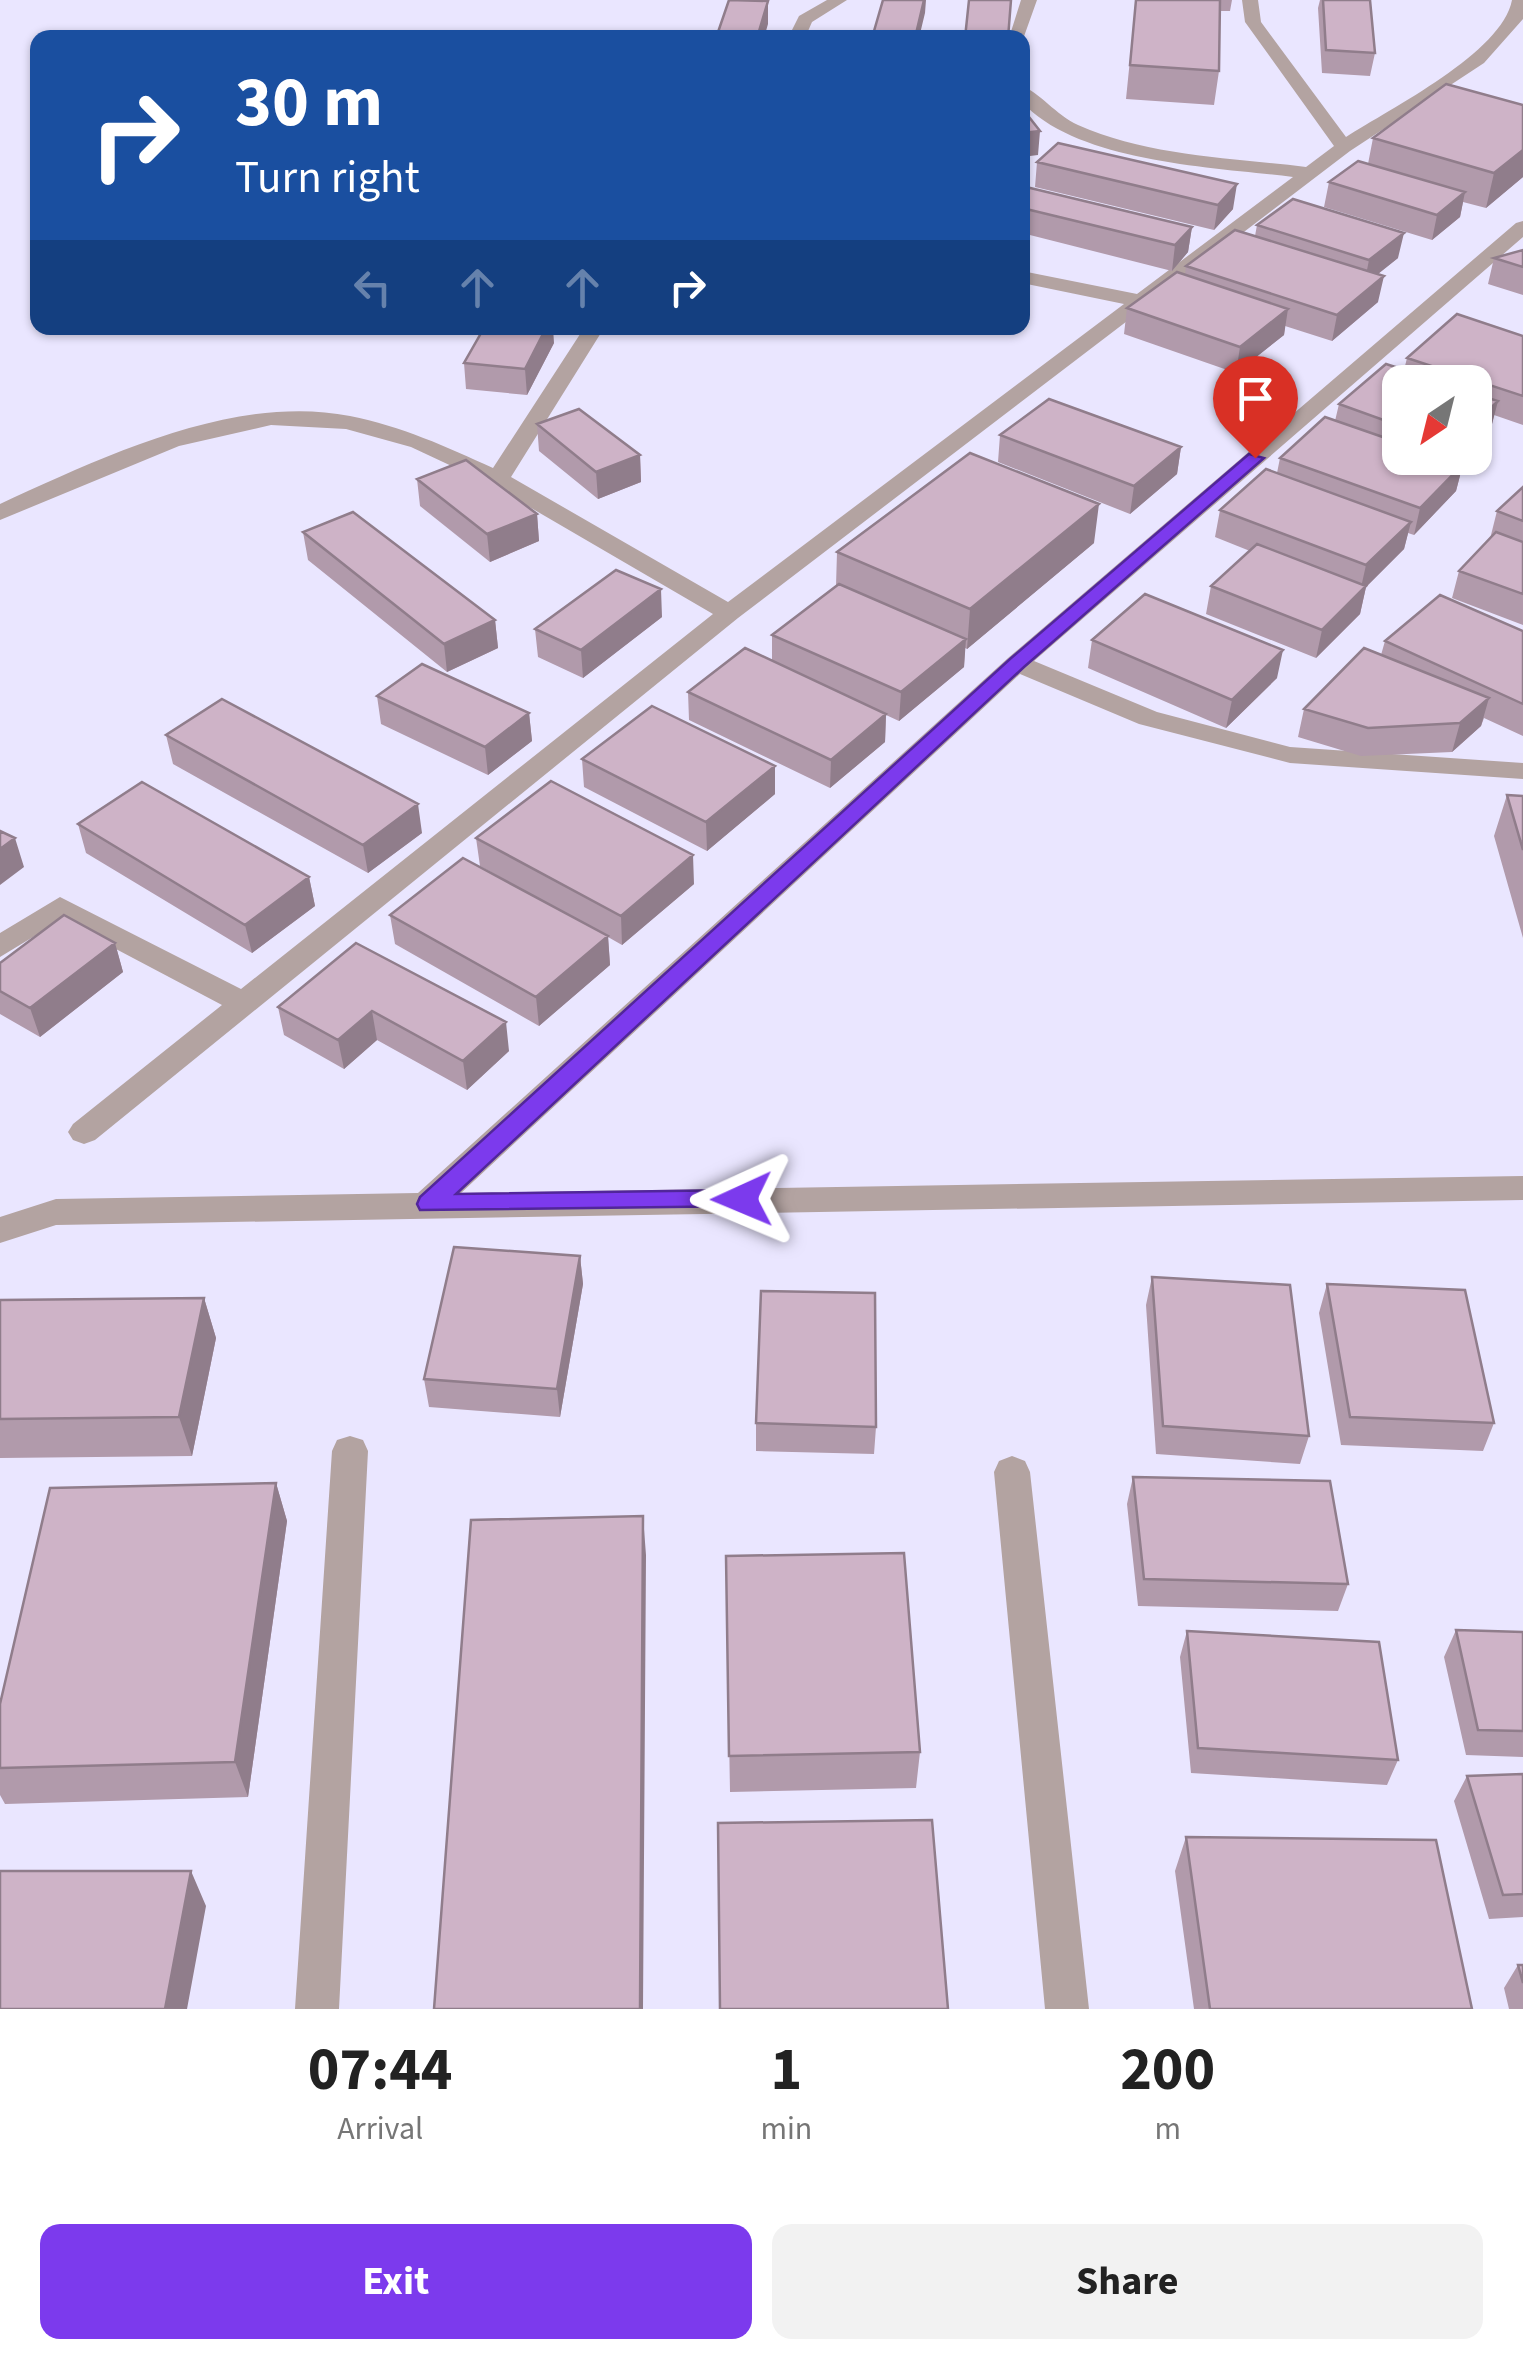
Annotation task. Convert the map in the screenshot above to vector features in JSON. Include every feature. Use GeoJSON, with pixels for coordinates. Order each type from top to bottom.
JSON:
{"type":"FeatureCollection","features":[{"type":"Feature","properties":{"kind":"street"},"geometry":{"type":"LineString","coordinates":[[800,30],[805,19],[839,0]]}},
{"type":"Feature","properties":{"kind":"street"},"geometry":{"type":"LineString","coordinates":[[1020,30],[1029,0]]}},
{"type":"Feature","properties":{"kind":"street"},"geometry":{"type":"LineString","coordinates":[[1250,0],[1254,22],[1344,147]]}},
{"type":"Feature","properties":{"kind":"street"},"geometry":{"type":"LineString","coordinates":[[84,1132],[729,613],[1344,147],[1478,59],[1517,16],[1520,0]]}},
{"type":"Feature","properties":{"kind":"street"},"geometry":{"type":"LineString","coordinates":[[1030,98],[1061,125],[1128,148],[1309,174]]}},
{"type":"Feature","properties":{"kind":"street"},"geometry":{"type":"LineString","coordinates":[[429,1204],[1017,663],[1523,226]]}},
{"type":"Feature","properties":{"kind":"street"},"geometry":{"type":"LineString","coordinates":[[1030,279],[1140,301]]}},
{"type":"Feature","properties":{"kind":"street"},"geometry":{"type":"LineString","coordinates":[[498,479],[590,335]]}},
{"type":"Feature","properties":{"kind":"street"},"geometry":{"type":"LineString","coordinates":[[0,513],[89,472],[172,441],[271,418],[347,422],[419,442],[498,479],[729,613]]}},
{"type":"Feature","properties":{"kind":"street"},"geometry":{"type":"LineString","coordinates":[[1017,663],[1148,718],[1290,754],[1523,771]]}},
{"type":"Feature","properties":{"kind":"street"},"geometry":{"type":"LineString","coordinates":[[0,947],[60,907],[244,1003]]}},
{"type":"Feature","properties":{"kind":"street"},"geometry":{"type":"LineString","coordinates":[[0,1230],[56,1212],[1523,1188]]}},
{"type":"Feature","properties":{"kind":"street"},"geometry":{"type":"LineString","coordinates":[[317,2009],[350,1451]]}},
{"type":"Feature","properties":{"kind":"street"},"geometry":{"type":"LineString","coordinates":[[1012,1472],[1067,2009]]}},
{"type":"Feature","properties":{"kind":"building"},"geometry":{"type":"Polygon","coordinates":[[[729,0],[768,1],[759,30],[719,30],[729,0]]]}},
{"type":"Feature","properties":{"kind":"building"},"geometry":{"type":"Polygon","coordinates":[[[883,0],[924,0],[917,30],[874,30],[883,0]]]}},
{"type":"Feature","properties":{"kind":"building"},"geometry":{"type":"Polygon","coordinates":[[[969,0],[1011,0],[1009,30],[966,30],[969,0]]]}},
{"type":"Feature","properties":{"kind":"building"},"geometry":{"type":"Polygon","coordinates":[[[1136,0],[1220,0],[1219,71],[1130,65],[1136,0]]]}},
{"type":"Feature","properties":{"kind":"building"},"geometry":{"type":"Polygon","coordinates":[[[1323,0],[1370,0],[1375,53],[1326,50],[1323,0]]]}},
{"type":"Feature","properties":{"kind":"building"},"geometry":{"type":"Polygon","coordinates":[[[1446,84],[1523,105],[1523,150],[1494,173],[1373,138],[1446,84]]]}},
{"type":"Feature","properties":{"kind":"building"},"geometry":{"type":"Polygon","coordinates":[[[1030,118],[1040,131],[1030,132],[1030,118]]]}},
{"type":"Feature","properties":{"kind":"building"},"geometry":{"type":"Polygon","coordinates":[[[1058,143],[1237,184],[1218,205],[1037,162],[1058,143]]]}},
{"type":"Feature","properties":{"kind":"building"},"geometry":{"type":"Polygon","coordinates":[[[1358,161],[1465,192],[1437,215],[1329,182],[1358,161]]]}},
{"type":"Feature","properties":{"kind":"building"},"geometry":{"type":"Polygon","coordinates":[[[1030,188],[1192,227],[1175,245],[1030,210],[1030,188]]]}},
{"type":"Feature","properties":{"kind":"building"},"geometry":{"type":"Polygon","coordinates":[[[1293,199],[1404,233],[1369,260],[1257,225],[1293,199]]]}},
{"type":"Feature","properties":{"kind":"building"},"geometry":{"type":"Polygon","coordinates":[[[1235,230],[1384,276],[1337,315],[1186,266],[1235,230]]]}},
{"type":"Feature","properties":{"kind":"building"},"geometry":{"type":"Polygon","coordinates":[[[1523,250],[1523,267],[1494,258],[1523,250]]]}},
{"type":"Feature","properties":{"kind":"building"},"geometry":{"type":"Polygon","coordinates":[[[1177,272],[1288,309],[1240,347],[1127,308],[1177,272]]]}},
{"type":"Feature","properties":{"kind":"building"},"geometry":{"type":"Polygon","coordinates":[[[1457,314],[1523,336],[1523,396],[1492,386],[1492,365],[1428,365],[1407,358],[1457,314]]]}},
{"type":"Feature","properties":{"kind":"building"},"geometry":{"type":"Polygon","coordinates":[[[480,335],[542,335],[525,369],[464,363],[480,335]]]}},
{"type":"Feature","properties":{"kind":"building"},"geometry":{"type":"Polygon","coordinates":[[[1382,367],[1382,420],[1339,404],[1382,367]]]}},
{"type":"Feature","properties":{"kind":"building"},"geometry":{"type":"Polygon","coordinates":[[[1049,399],[1181,447],[1134,486],[1000,435],[1049,399]]]}},
{"type":"Feature","properties":{"kind":"building"},"geometry":{"type":"Polygon","coordinates":[[[579,409],[640,455],[596,472],[537,424],[579,409]]]}},
{"type":"Feature","properties":{"kind":"building"},"geometry":{"type":"Polygon","coordinates":[[[1325,417],[1382,437],[1382,475],[1452,475],[1420,508],[1280,458],[1325,417]]]}},
{"type":"Feature","properties":{"kind":"building"},"geometry":{"type":"Polygon","coordinates":[[[970,453],[1099,504],[970,609],[837,552],[970,453]]]}},
{"type":"Feature","properties":{"kind":"building"},"geometry":{"type":"Polygon","coordinates":[[[466,460],[537,514],[487,534],[417,479],[466,460]]]}},
{"type":"Feature","properties":{"kind":"building"},"geometry":{"type":"Polygon","coordinates":[[[1266,469],[1411,522],[1366,565],[1220,510],[1266,469]]]}},
{"type":"Feature","properties":{"kind":"building"},"geometry":{"type":"Polygon","coordinates":[[[1523,487],[1523,521],[1497,511],[1523,487]]]}},
{"type":"Feature","properties":{"kind":"building"},"geometry":{"type":"Polygon","coordinates":[[[353,512],[495,620],[444,644],[303,532],[353,512]]]}},
{"type":"Feature","properties":{"kind":"building"},"geometry":{"type":"Polygon","coordinates":[[[1496,532],[1523,542],[1523,594],[1459,571],[1496,532]]]}},
{"type":"Feature","properties":{"kind":"building"},"geometry":{"type":"Polygon","coordinates":[[[1257,544],[1366,586],[1322,630],[1211,586],[1257,544]]]}},
{"type":"Feature","properties":{"kind":"building"},"geometry":{"type":"Polygon","coordinates":[[[616,570],[661,589],[581,650],[535,629],[616,570]]]}},
{"type":"Feature","properties":{"kind":"building"},"geometry":{"type":"Polygon","coordinates":[[[839,584],[966,639],[901,692],[772,635],[839,584]]]}},
{"type":"Feature","properties":{"kind":"building"},"geometry":{"type":"Polygon","coordinates":[[[1145,594],[1283,650],[1232,700],[1092,640],[1145,594]]]}},
{"type":"Feature","properties":{"kind":"building"},"geometry":{"type":"Polygon","coordinates":[[[1440,595],[1523,631],[1523,704],[1385,641],[1440,595]]]}},
{"type":"Feature","properties":{"kind":"building"},"geometry":{"type":"Polygon","coordinates":[[[745,648],[886,714],[831,760],[688,692],[745,648]]]}},
{"type":"Feature","properties":{"kind":"building"},"geometry":{"type":"Polygon","coordinates":[[[1364,648],[1489,698],[1460,723],[1368,728],[1304,709],[1364,648]]]}},
{"type":"Feature","properties":{"kind":"building"},"geometry":{"type":"Polygon","coordinates":[[[422,664],[529,713],[485,747],[377,696],[422,664]]]}},
{"type":"Feature","properties":{"kind":"building"},"geometry":{"type":"Polygon","coordinates":[[[222,699],[418,804],[363,845],[166,735],[222,699]]]}},
{"type":"Feature","properties":{"kind":"building"},"geometry":{"type":"Polygon","coordinates":[[[652,706],[775,766],[706,822],[582,759],[652,706]]]}},
{"type":"Feature","properties":{"kind":"building"},"geometry":{"type":"Polygon","coordinates":[[[551,781],[693,855],[621,916],[476,838],[551,781]]]}},
{"type":"Feature","properties":{"kind":"building"},"geometry":{"type":"Polygon","coordinates":[[[142,782],[309,877],[245,925],[78,824],[142,782]]]}},
{"type":"Feature","properties":{"kind":"building"},"geometry":{"type":"Polygon","coordinates":[[[1507,795],[1523,796],[1523,850],[1507,795]]]}},
{"type":"Feature","properties":{"kind":"building"},"geometry":{"type":"Polygon","coordinates":[[[0,831],[15,838],[0,849],[0,831]]]}},
{"type":"Feature","properties":{"kind":"building"},"geometry":{"type":"Polygon","coordinates":[[[463,858],[608,936],[536,997],[390,915],[463,858]]]}},
{"type":"Feature","properties":{"kind":"building"},"geometry":{"type":"Polygon","coordinates":[[[64,915],[115,943],[30,1008],[0,991],[0,963],[64,915]]]}},
{"type":"Feature","properties":{"kind":"building"},"geometry":{"type":"Polygon","coordinates":[[[356,943],[506,1022],[463,1061],[372,1011],[338,1040],[278,1007],[356,943]]]}},
{"type":"Feature","properties":{"kind":"building"},"geometry":{"type":"Polygon","coordinates":[[[454,1247],[580,1256],[557,1389],[424,1379],[454,1247]]]}},
{"type":"Feature","properties":{"kind":"building"},"geometry":{"type":"Polygon","coordinates":[[[1152,1277],[1290,1285],[1309,1436],[1163,1426],[1152,1277]]]}},
{"type":"Feature","properties":{"kind":"building"},"geometry":{"type":"Polygon","coordinates":[[[1327,1284],[1465,1290],[1494,1423],[1350,1417],[1327,1284]]]}},
{"type":"Feature","properties":{"kind":"building"},"geometry":{"type":"Polygon","coordinates":[[[761,1291],[875,1293],[876,1427],[756,1423],[761,1291]]]}},
{"type":"Feature","properties":{"kind":"building"},"geometry":{"type":"Polygon","coordinates":[[[204,1298],[179,1417],[0,1419],[0,1300],[204,1298]]]}},
{"type":"Feature","properties":{"kind":"building"},"geometry":{"type":"Polygon","coordinates":[[[1133,1477],[1330,1481],[1348,1584],[1144,1579],[1133,1477]]]}},
{"type":"Feature","properties":{"kind":"building"},"geometry":{"type":"Polygon","coordinates":[[[276,1483],[235,1762],[0,1768],[0,1704],[50,1488],[276,1483]]]}},
{"type":"Feature","properties":{"kind":"building"},"geometry":{"type":"Polygon","coordinates":[[[643,1516],[640,2009],[434,2009],[471,1520],[643,1516]]]}},
{"type":"Feature","properties":{"kind":"building"},"geometry":{"type":"Polygon","coordinates":[[[904,1553],[920,1752],[729,1756],[726,1556],[904,1553]]]}},
{"type":"Feature","properties":{"kind":"building"},"geometry":{"type":"Polygon","coordinates":[[[1456,1630],[1523,1632],[1523,1731],[1478,1730],[1456,1630]]]}},
{"type":"Feature","properties":{"kind":"building"},"geometry":{"type":"Polygon","coordinates":[[[1187,1631],[1379,1642],[1398,1760],[1198,1748],[1187,1631]]]}},
{"type":"Feature","properties":{"kind":"building"},"geometry":{"type":"Polygon","coordinates":[[[1523,1774],[1523,1894],[1503,1895],[1467,1776],[1523,1774]]]}},
{"type":"Feature","properties":{"kind":"building"},"geometry":{"type":"Polygon","coordinates":[[[932,1820],[948,2009],[720,2009],[718,1823],[932,1820]]]}},
{"type":"Feature","properties":{"kind":"building"},"geometry":{"type":"Polygon","coordinates":[[[1186,1837],[1436,1840],[1472,2009],[1210,2009],[1186,1837]]]}},
{"type":"Feature","properties":{"kind":"building"},"geometry":{"type":"Polygon","coordinates":[[[0,1871],[191,1871],[165,2009],[0,2009],[0,1871]]]}},
{"type":"Feature","properties":{"kind":"route"},"geometry":{"type":"LineString","coordinates":[[742,1199],[429,1204],[1017,663],[1255,458]]}}]}
